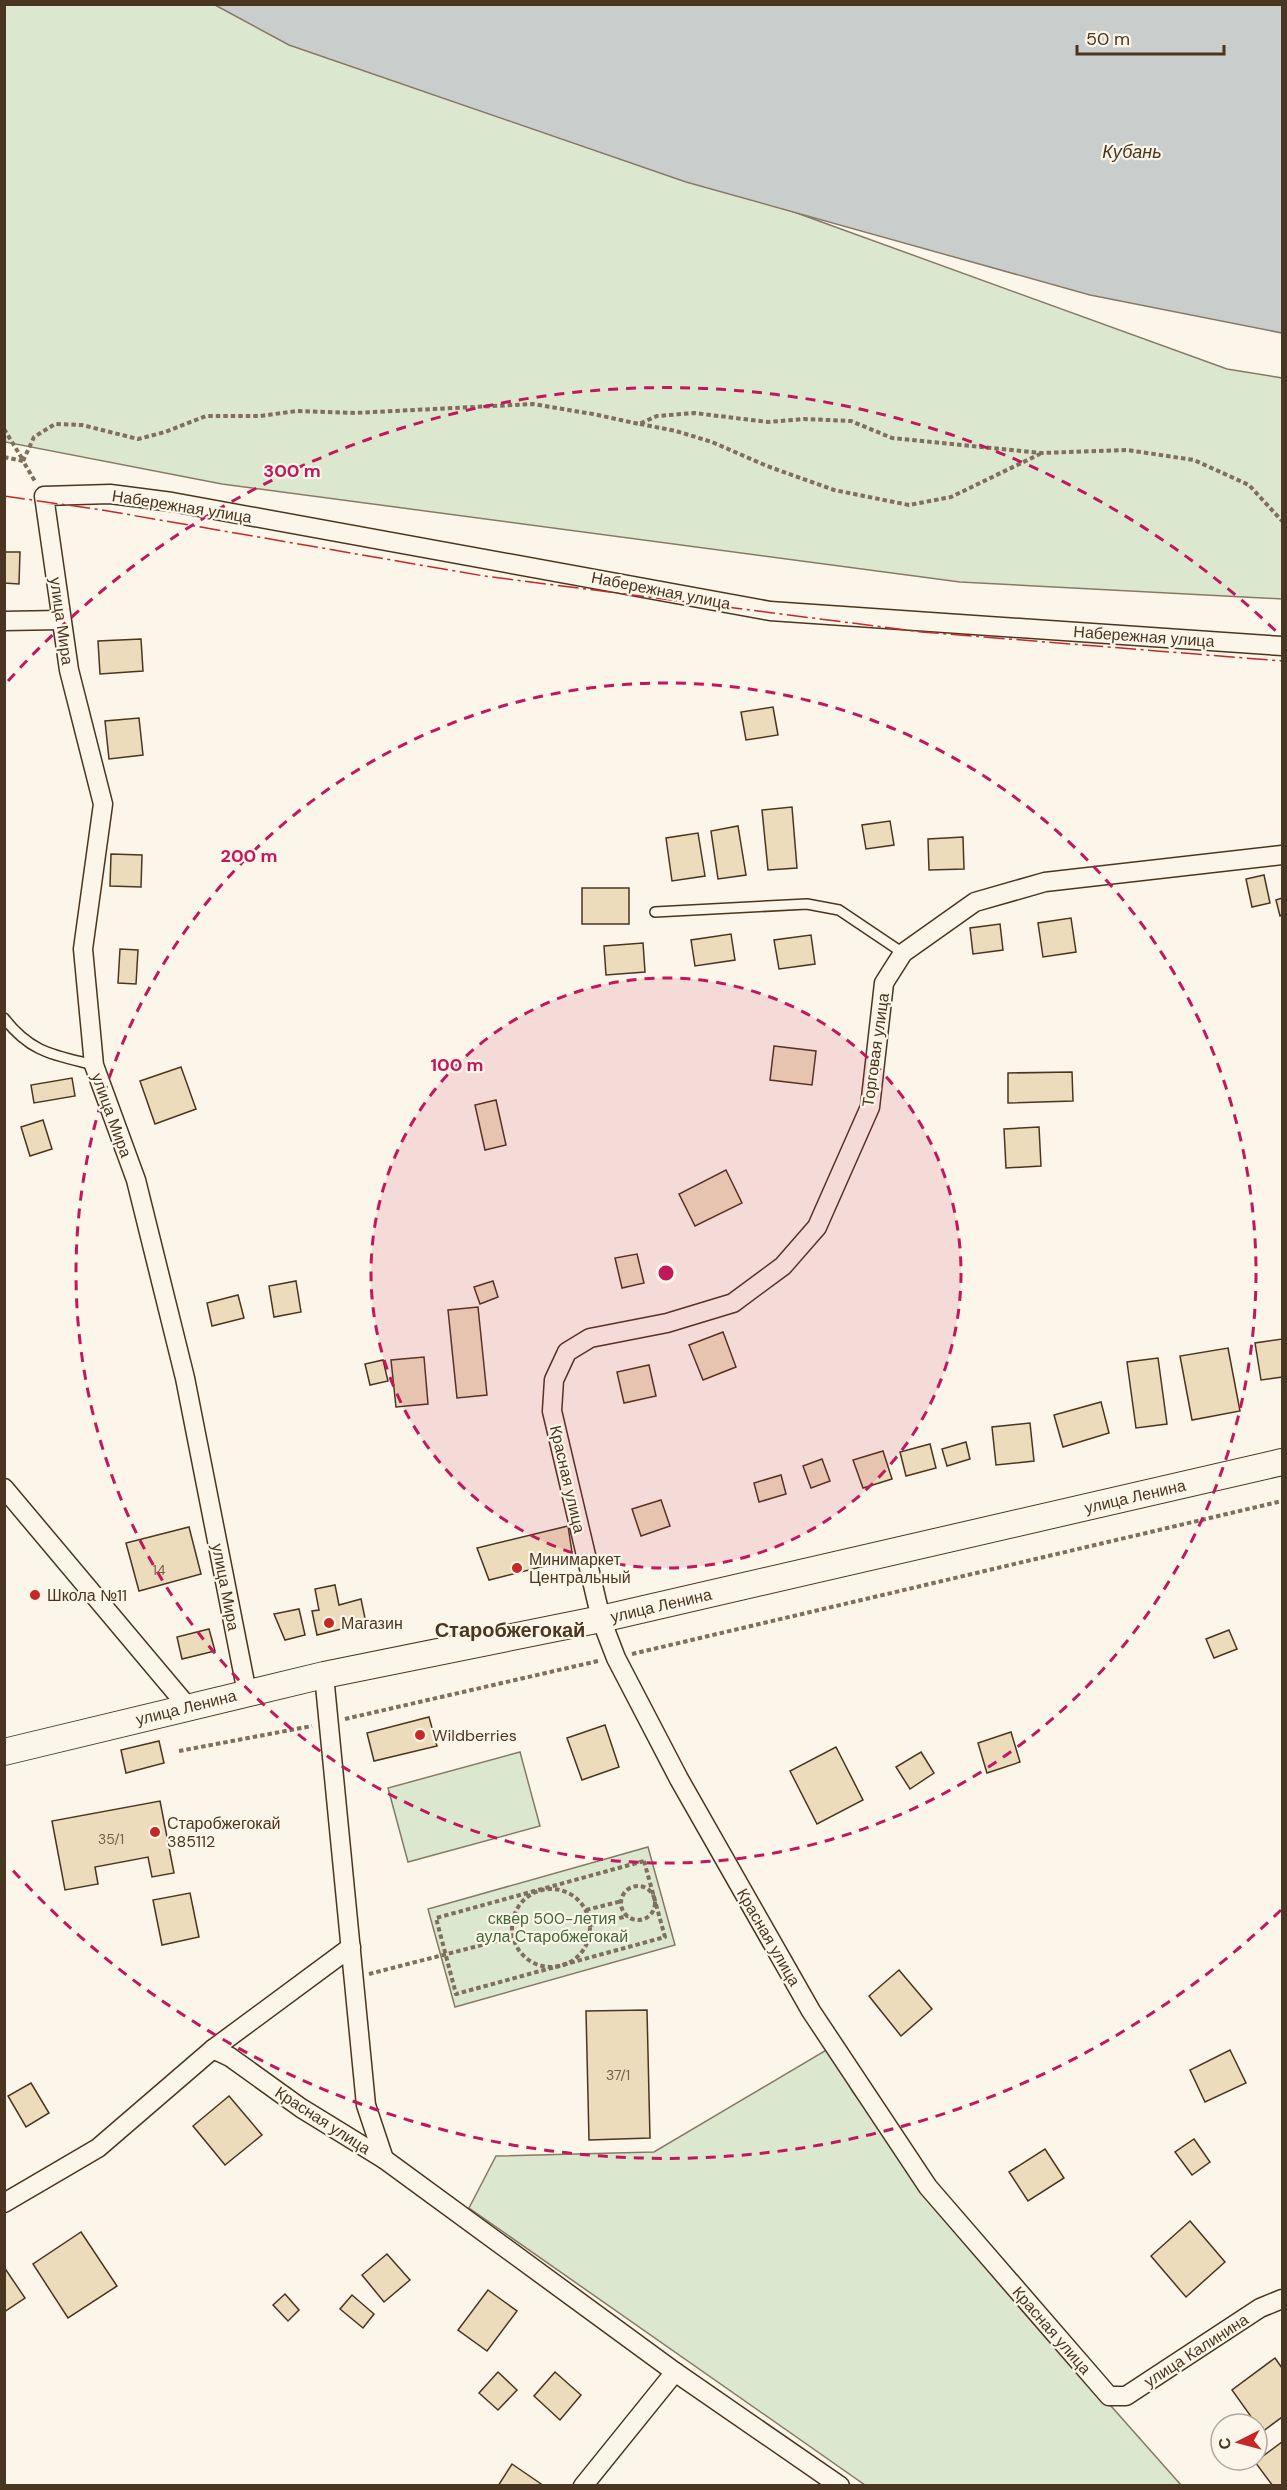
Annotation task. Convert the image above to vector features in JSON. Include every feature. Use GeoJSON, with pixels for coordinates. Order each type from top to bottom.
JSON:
{"type":"FeatureCollection","features":[{"type":"Feature","properties":{"kind":"street","name":"Набережная улица"},"geometry":{"type":"LineString","coordinates":[[44,496],[110,494],[172,502],[770,611],[1282,646]]}},
{"type":"Feature","properties":{"kind":"street","name":"улица Мира"},"geometry":{"type":"LineString","coordinates":[[44,496],[69,669],[103,804],[83,949],[94,1065],[136,1180],[179,1355],[247,1693]]}},
{"type":"Feature","properties":{"kind":"street"},"geometry":{"type":"LineString","coordinates":[[4,621],[61,620]]}},
{"type":"Feature","properties":{"kind":"street","name":"Торговая улица"},"geometry":{"type":"LineString","coordinates":[[552,1411],[554,1380],[567,1352],[590,1338],[667,1323],[733,1303],[783,1266],[817,1227],[870,1107],[884,983],[903,953],[975,902],[1045,882],[1282,855]]}},
{"type":"Feature","properties":{"kind":"street","name":"Красная улица"},"geometry":{"type":"LineString","coordinates":[[552,1411],[601,1619],[616,1658],[679,1779],[811,2011],[928,2187],[1109,2396]]}},
{"type":"Feature","properties":{"kind":"street","name":"улица Ленина"},"geometry":{"type":"LineString","coordinates":[[4,1752],[324,1675],[601,1619],[1282,1462]]}},
{"type":"Feature","properties":{"kind":"street"},"geometry":{"type":"LineString","coordinates":[[4,1488],[188,1707]]}},
{"type":"Feature","properties":{"kind":"street"},"geometry":{"type":"LineString","coordinates":[[324,1675],[366,2105],[384,2159]]}},
{"type":"Feature","properties":{"kind":"street"},"geometry":{"type":"LineString","coordinates":[[4,2203],[98,2148],[213,2049],[351,1947]]}},
{"type":"Feature","properties":{"kind":"street","name":"Красная улица"},"geometry":{"type":"LineString","coordinates":[[213,2049],[230,2057],[301,2108],[384,2159],[675,2372],[840,2486]]}},
{"type":"Feature","properties":{"kind":"street","name":"улица Калинина"},"geometry":{"type":"LineString","coordinates":[[1109,2396],[1126,2396],[1260,2308],[1282,2299]]}},
{"type":"Feature","properties":{"kind":"street"},"geometry":{"type":"LineString","coordinates":[[583,2486],[675,2372]]}},
{"type":"Feature","properties":{"kind":"lane"},"geometry":{"type":"LineString","coordinates":[[655,912],[807,904],[839,910],[903,953]]}},
{"type":"Feature","properties":{"kind":"lane"},"geometry":{"type":"LineString","coordinates":[[4,1018],[16,1034],[44,1053],[94,1065]]}},
{"type":"Feature","properties":{"kind":"path"},"geometry":{"type":"LineString","coordinates":[[23,461],[33,437],[55,424],[82,425],[138,440],[206,416],[260,416],[297,411],[355,413],[533,405],[676,430],[834,490],[909,505],[951,497],[1041,453]]}},
{"type":"Feature","properties":{"kind":"path"},"geometry":{"type":"LineString","coordinates":[[639,424],[657,416],[694,413],[768,422],[804,418],[851,421],[892,438],[1041,453],[1127,450],[1194,460],[1249,485],[1282,521]]}},
{"type":"Feature","properties":{"kind":"path"},"geometry":{"type":"LineString","coordinates":[[4,429],[44,496]]}},
{"type":"Feature","properties":{"kind":"path"},"geometry":{"type":"LineString","coordinates":[[4,457],[23,461]]}},
{"type":"Feature","properties":{"kind":"path"},"geometry":{"type":"LineString","coordinates":[[179,1751],[328,1723],[616,1658],[1282,1501]]}},
{"type":"Feature","properties":{"kind":"path"},"geometry":{"type":"LineString","coordinates":[[644,1862],[655,1900],[665,1937],[456,1994],[435,1918],[644,1862]]}},
{"type":"Feature","properties":{"kind":"path"},"geometry":{"type":"LineString","coordinates":[[590,1925],[628,1916],[640,1919],[648,1916],[654,1909],[655,1900],[651,1892],[644,1887],[636,1886],[627,1889],[622,1901],[628,1916]]}},
{"type":"Feature","properties":{"kind":"path"},"geometry":{"type":"LineString","coordinates":[[557,1889],[574,1896],[586,1910],[590,1925],[586,1947],[573,1961],[555,1967],[536,1965],[521,1954],[513,1937],[513,1918],[522,1901],[538,1890],[557,1889]]}},
{"type":"Feature","properties":{"kind":"path"},"geometry":{"type":"LineString","coordinates":[[586,1910],[622,1901]]}},
{"type":"Feature","properties":{"kind":"path"},"geometry":{"type":"LineString","coordinates":[[354,1978],[513,1937]]}},
{"type":"Feature","properties":{"kind":"green space"},"geometry":{"type":"Polygon","coordinates":[[[4,5],[240,5],[499,105],[1227,369],[1282,378],[1282,599],[960,582],[222,484],[5,442],[4,5]]]}},
{"type":"Feature","properties":{"kind":"green space"},"geometry":{"type":"Polygon","coordinates":[[[520,1752],[540,1826],[408,1862],[388,1788],[520,1752]]]}},
{"type":"Feature","properties":{"kind":"green space","name":"сквер 500-летия аула Старобжегокай"},"geometry":{"type":"Polygon","coordinates":[[[648,1847],[675,1945],[455,2007],[428,1909],[648,1847]]]}},
{"type":"Feature","properties":{"kind":"green space"},"geometry":{"type":"Polygon","coordinates":[[[828,2049],[853,2092],[948,2222],[1181,2485],[865,2485],[469,2208],[496,2156],[654,2152],[828,2049]]]}},
{"type":"Feature","properties":{"kind":"water","name":"Кубань"},"geometry":{"type":"Polygon","coordinates":[[[215,5],[1282,5],[1282,333],[1090,295],[686,182],[289,45],[215,5]]]}},
{"type":"Feature","properties":{"kind":"building"},"geometry":{"type":"Polygon","coordinates":[[[4,552],[20,552],[19,584],[4,583],[4,552]]]}},
{"type":"Feature","properties":{"kind":"building"},"geometry":{"type":"Polygon","coordinates":[[[141,639],[143,671],[100,674],[98,641],[141,639]]]}},
{"type":"Feature","properties":{"kind":"building"},"geometry":{"type":"Polygon","coordinates":[[[773,707],[778,735],[746,740],[741,712],[773,707]]]}},
{"type":"Feature","properties":{"kind":"building"},"geometry":{"type":"Polygon","coordinates":[[[139,718],[143,755],[109,759],[105,721],[139,718]]]}},
{"type":"Feature","properties":{"kind":"building"},"geometry":{"type":"Polygon","coordinates":[[[792,807],[797,868],[768,870],[762,810],[792,807]]]}},
{"type":"Feature","properties":{"kind":"building"},"geometry":{"type":"Polygon","coordinates":[[[890,821],[894,845],[866,849],[862,825],[890,821]]]}},
{"type":"Feature","properties":{"kind":"building"},"geometry":{"type":"Polygon","coordinates":[[[738,826],[746,875],[718,879],[711,831],[738,826]]]}},
{"type":"Feature","properties":{"kind":"building"},"geometry":{"type":"Polygon","coordinates":[[[698,833],[705,876],[672,881],[666,838],[698,833]]]}},
{"type":"Feature","properties":{"kind":"building"},"geometry":{"type":"Polygon","coordinates":[[[963,837],[964,869],[929,870],[928,839],[963,837]]]}},
{"type":"Feature","properties":{"kind":"building"},"geometry":{"type":"Polygon","coordinates":[[[111,854],[142,855],[141,887],[110,886],[111,854]]]}},
{"type":"Feature","properties":{"kind":"building"},"geometry":{"type":"Polygon","coordinates":[[[1264,875],[1270,903],[1252,907],[1246,879],[1264,875]]]}},
{"type":"Feature","properties":{"kind":"building"},"geometry":{"type":"Polygon","coordinates":[[[582,888],[629,888],[629,924],[582,924],[582,888]]]}},
{"type":"Feature","properties":{"kind":"building"},"geometry":{"type":"Polygon","coordinates":[[[1282,898],[1282,915],[1280,916],[1276,900],[1282,898]]]}},
{"type":"Feature","properties":{"kind":"building"},"geometry":{"type":"Polygon","coordinates":[[[1071,918],[1076,952],[1043,957],[1038,923],[1071,918]]]}},
{"type":"Feature","properties":{"kind":"building"},"geometry":{"type":"Polygon","coordinates":[[[1000,924],[1003,950],[973,954],[970,928],[1000,924]]]}},
{"type":"Feature","properties":{"kind":"building"},"geometry":{"type":"Polygon","coordinates":[[[731,934],[735,960],[695,966],[691,940],[731,934]]]}},
{"type":"Feature","properties":{"kind":"building"},"geometry":{"type":"Polygon","coordinates":[[[811,935],[815,964],[779,969],[774,940],[811,935]]]}},
{"type":"Feature","properties":{"kind":"building"},"geometry":{"type":"Polygon","coordinates":[[[643,943],[645,972],[606,975],[604,946],[643,943]]]}},
{"type":"Feature","properties":{"kind":"building"},"geometry":{"type":"Polygon","coordinates":[[[120,949],[138,950],[136,984],[118,983],[120,949]]]}},
{"type":"Feature","properties":{"kind":"building"},"geometry":{"type":"Polygon","coordinates":[[[774,1046],[816,1051],[812,1085],[770,1080],[774,1046]]]}},
{"type":"Feature","properties":{"kind":"building"},"geometry":{"type":"Polygon","coordinates":[[[181,1067],[196,1109],[155,1124],[140,1081],[181,1067]]]}},
{"type":"Feature","properties":{"kind":"building"},"geometry":{"type":"Polygon","coordinates":[[[1072,1072],[1073,1101],[1008,1103],[1008,1073],[1072,1072]]]}},
{"type":"Feature","properties":{"kind":"building"},"geometry":{"type":"Polygon","coordinates":[[[72,1078],[75,1096],[34,1103],[31,1085],[72,1078]]]}},
{"type":"Feature","properties":{"kind":"building"},"geometry":{"type":"Polygon","coordinates":[[[496,1100],[506,1145],[485,1150],[475,1105],[496,1100]]]}},
{"type":"Feature","properties":{"kind":"building"},"geometry":{"type":"Polygon","coordinates":[[[43,1120],[52,1149],[30,1156],[21,1127],[43,1120]]]}},
{"type":"Feature","properties":{"kind":"building"},"geometry":{"type":"Polygon","coordinates":[[[1039,1127],[1041,1166],[1006,1168],[1004,1129],[1039,1127]]]}},
{"type":"Feature","properties":{"kind":"building"},"geometry":{"type":"Polygon","coordinates":[[[726,1170],[742,1203],[695,1226],[679,1194],[726,1170]]]}},
{"type":"Feature","properties":{"kind":"building"},"geometry":{"type":"Polygon","coordinates":[[[637,1254],[644,1283],[622,1288],[615,1258],[637,1254]]]}},
{"type":"Feature","properties":{"kind":"building"},"geometry":{"type":"Polygon","coordinates":[[[296,1281],[301,1312],[274,1317],[269,1286],[296,1281]]]}},
{"type":"Feature","properties":{"kind":"building"},"geometry":{"type":"Polygon","coordinates":[[[493,1281],[498,1297],[480,1304],[474,1287],[493,1281]]]}},
{"type":"Feature","properties":{"kind":"building"},"geometry":{"type":"Polygon","coordinates":[[[238,1295],[244,1318],[212,1326],[207,1303],[238,1295]]]}},
{"type":"Feature","properties":{"kind":"building"},"geometry":{"type":"Polygon","coordinates":[[[478,1307],[487,1395],[457,1398],[448,1310],[478,1307]]]}},
{"type":"Feature","properties":{"kind":"building"},"geometry":{"type":"Polygon","coordinates":[[[723,1332],[736,1367],[703,1380],[689,1345],[723,1332]]]}},
{"type":"Feature","properties":{"kind":"building"},"geometry":{"type":"Polygon","coordinates":[[[1282,1339],[1282,1377],[1261,1380],[1255,1343],[1282,1339]]]}},
{"type":"Feature","properties":{"kind":"building"},"geometry":{"type":"Polygon","coordinates":[[[1228,1348],[1240,1411],[1192,1420],[1180,1356],[1228,1348]]]}},
{"type":"Feature","properties":{"kind":"building"},"geometry":{"type":"Polygon","coordinates":[[[424,1357],[428,1404],[396,1407],[391,1360],[424,1357]]]}},
{"type":"Feature","properties":{"kind":"building"},"geometry":{"type":"Polygon","coordinates":[[[1158,1358],[1167,1424],[1136,1428],[1127,1362],[1158,1358]]]}},
{"type":"Feature","properties":{"kind":"building"},"geometry":{"type":"Polygon","coordinates":[[[383,1360],[388,1381],[370,1385],[365,1364],[383,1360]]]}},
{"type":"Feature","properties":{"kind":"building"},"geometry":{"type":"Polygon","coordinates":[[[649,1365],[656,1396],[624,1403],[617,1372],[649,1365]]]}},
{"type":"Feature","properties":{"kind":"building"},"geometry":{"type":"Polygon","coordinates":[[[1101,1402],[1109,1433],[1063,1447],[1054,1415],[1101,1402]]]}},
{"type":"Feature","properties":{"kind":"building"},"geometry":{"type":"Polygon","coordinates":[[[1030,1423],[1034,1461],[996,1465],[992,1427],[1030,1423]]]}},
{"type":"Feature","properties":{"kind":"building"},"geometry":{"type":"Polygon","coordinates":[[[966,1442],[970,1459],[947,1466],[942,1449],[966,1442]]]}},
{"type":"Feature","properties":{"kind":"building"},"geometry":{"type":"Polygon","coordinates":[[[930,1444],[936,1468],[906,1476],[900,1452],[930,1444]]]}},
{"type":"Feature","properties":{"kind":"building"},"geometry":{"type":"Polygon","coordinates":[[[883,1451],[892,1479],[863,1488],[853,1460],[883,1451]]]}},
{"type":"Feature","properties":{"kind":"building"},"geometry":{"type":"Polygon","coordinates":[[[822,1459],[830,1481],[811,1488],[803,1466],[822,1459]]]}},
{"type":"Feature","properties":{"kind":"building"},"geometry":{"type":"Polygon","coordinates":[[[781,1475],[786,1494],[759,1502],[754,1483],[781,1475]]]}},
{"type":"Feature","properties":{"kind":"building"},"geometry":{"type":"Polygon","coordinates":[[[661,1500],[670,1526],[641,1536],[632,1509],[661,1500]]]}},
{"type":"Feature","properties":{"kind":"building"},"geometry":{"type":"Polygon","coordinates":[[[568,1526],[573,1559],[489,1580],[477,1548],[568,1526]]]}},
{"type":"Feature","properties":{"kind":"building"},"geometry":{"type":"Polygon","coordinates":[[[189,1527],[201,1574],[139,1591],[126,1543],[189,1527]]]}},
{"type":"Feature","properties":{"kind":"building"},"geometry":{"type":"Polygon","coordinates":[[[335,1585],[339,1605],[361,1599],[366,1623],[317,1635],[312,1611],[319,1610],[315,1589],[335,1585]]]}},
{"type":"Feature","properties":{"kind":"building"},"geometry":{"type":"Polygon","coordinates":[[[299,1609],[305,1635],[285,1640],[274,1614],[299,1609]]]}},
{"type":"Feature","properties":{"kind":"building"},"geometry":{"type":"Polygon","coordinates":[[[209,1629],[215,1651],[182,1659],[177,1637],[209,1629]]]}},
{"type":"Feature","properties":{"kind":"building"},"geometry":{"type":"Polygon","coordinates":[[[1229,1630],[1237,1649],[1214,1658],[1206,1639],[1229,1630]]]}},
{"type":"Feature","properties":{"kind":"building"},"geometry":{"type":"Polygon","coordinates":[[[429,1717],[437,1746],[374,1761],[367,1733],[429,1717]]]}},
{"type":"Feature","properties":{"kind":"building"},"geometry":{"type":"Polygon","coordinates":[[[605,1725],[619,1767],[582,1780],[567,1738],[605,1725]]]}},
{"type":"Feature","properties":{"kind":"building"},"geometry":{"type":"Polygon","coordinates":[[[1011,1732],[1020,1762],[987,1773],[978,1743],[1011,1732]]]}},
{"type":"Feature","properties":{"kind":"building"},"geometry":{"type":"Polygon","coordinates":[[[159,1741],[164,1763],[126,1773],[121,1750],[159,1741]]]}},
{"type":"Feature","properties":{"kind":"building"},"geometry":{"type":"Polygon","coordinates":[[[836,1747],[863,1800],[817,1824],[790,1771],[836,1747]]]}},
{"type":"Feature","properties":{"kind":"building"},"geometry":{"type":"Polygon","coordinates":[[[921,1752],[934,1773],[910,1789],[896,1767],[921,1752]]]}},
{"type":"Feature","properties":{"kind":"building"},"geometry":{"type":"Polygon","coordinates":[[[160,1801],[174,1873],[152,1877],[148,1857],[95,1867],[98,1884],[65,1890],[52,1821],[160,1801]]]}},
{"type":"Feature","properties":{"kind":"building"},"geometry":{"type":"Polygon","coordinates":[[[190,1893],[199,1937],[162,1945],[153,1900],[190,1893]]]}},
{"type":"Feature","properties":{"kind":"building"},"geometry":{"type":"Polygon","coordinates":[[[899,1970],[932,2009],[901,2036],[869,1996],[899,1970]]]}},
{"type":"Feature","properties":{"kind":"building"},"geometry":{"type":"Polygon","coordinates":[[[647,2010],[650,2138],[589,2140],[586,2011],[647,2010]]]}},
{"type":"Feature","properties":{"kind":"building"},"geometry":{"type":"Polygon","coordinates":[[[1230,2050],[1246,2083],[1205,2102],[1190,2070],[1230,2050]]]}},
{"type":"Feature","properties":{"kind":"building"},"geometry":{"type":"Polygon","coordinates":[[[31,2083],[49,2113],[26,2127],[8,2096],[31,2083]]]}},
{"type":"Feature","properties":{"kind":"building"},"geometry":{"type":"Polygon","coordinates":[[[229,2096],[262,2135],[225,2165],[193,2126],[229,2096]]]}},
{"type":"Feature","properties":{"kind":"building"},"geometry":{"type":"Polygon","coordinates":[[[1194,2139],[1210,2162],[1192,2175],[1175,2152],[1194,2139]]]}},
{"type":"Feature","properties":{"kind":"building"},"geometry":{"type":"Polygon","coordinates":[[[1045,2149],[1064,2178],[1028,2201],[1009,2172],[1045,2149]]]}},
{"type":"Feature","properties":{"kind":"building"},"geometry":{"type":"Polygon","coordinates":[[[1190,2221],[1225,2262],[1186,2297],[1151,2256],[1190,2221]]]}},
{"type":"Feature","properties":{"kind":"building"},"geometry":{"type":"Polygon","coordinates":[[[81,2232],[117,2286],[68,2318],[33,2264],[81,2232]]]}},
{"type":"Feature","properties":{"kind":"building"},"geometry":{"type":"Polygon","coordinates":[[[387,2254],[410,2280],[384,2302],[362,2275],[387,2254]]]}},
{"type":"Feature","properties":{"kind":"building"},"geometry":{"type":"Polygon","coordinates":[[[4,2267],[25,2298],[4,2312],[4,2267]]]}},
{"type":"Feature","properties":{"kind":"building"},"geometry":{"type":"Polygon","coordinates":[[[488,2290],[517,2311],[487,2351],[458,2330],[488,2290]]]}},
{"type":"Feature","properties":{"kind":"building"},"geometry":{"type":"Polygon","coordinates":[[[285,2294],[299,2310],[288,2321],[273,2305],[285,2294]]]}},
{"type":"Feature","properties":{"kind":"building"},"geometry":{"type":"Polygon","coordinates":[[[352,2295],[374,2314],[363,2328],[340,2309],[352,2295]]]}},
{"type":"Feature","properties":{"kind":"building"},"geometry":{"type":"Polygon","coordinates":[[[1275,2358],[1282,2368],[1282,2417],[1269,2427],[1269,2412],[1248,2412],[1232,2390],[1275,2358]]]}},
{"type":"Feature","properties":{"kind":"building"},"geometry":{"type":"Polygon","coordinates":[[[498,2372],[517,2390],[498,2410],[479,2393],[498,2372]]]}},
{"type":"Feature","properties":{"kind":"building"},"geometry":{"type":"Polygon","coordinates":[[[555,2372],[581,2395],[560,2420],[534,2396],[555,2372]]]}},
{"type":"Feature","properties":{"kind":"building"},"geometry":{"type":"Polygon","coordinates":[[[1282,2442],[1282,2486],[1273,2486],[1262,2472],[1269,2472],[1269,2452],[1282,2442]]]}},
{"type":"Feature","properties":{"kind":"building"},"geometry":{"type":"Polygon","coordinates":[[[512,2464],[544,2486],[498,2486],[512,2464]]]}},
{"type":"Feature","properties":{"kind":"power"},"geometry":{"type":"LineString","coordinates":[[4,496],[102,510],[484,576],[922,632],[1282,661]]}},
{"type":"Feature","properties":{"kind":"place","name":"Минимаркет Центральный"},"geometry":{"type":"Point","coordinates":[517,1568]}},
{"type":"Feature","properties":{"kind":"place","name":"Школа №11"},"geometry":{"type":"Point","coordinates":[35,1595]}},
{"type":"Feature","properties":{"kind":"place","name":"Магазин"},"geometry":{"type":"Point","coordinates":[329,1623]}},
{"type":"Feature","properties":{"kind":"place","name":"Wildberries"},"geometry":{"type":"Point","coordinates":[420,1735]}},
{"type":"Feature","properties":{"kind":"place","name":"Старобжегокай 385112"},"geometry":{"type":"Point","coordinates":[155,1832]}},
{"type":"Feature","properties":{"kind":"district","name":"Старобжегокай"},"geometry":{"type":"Point","coordinates":[510,1630]}}]}
